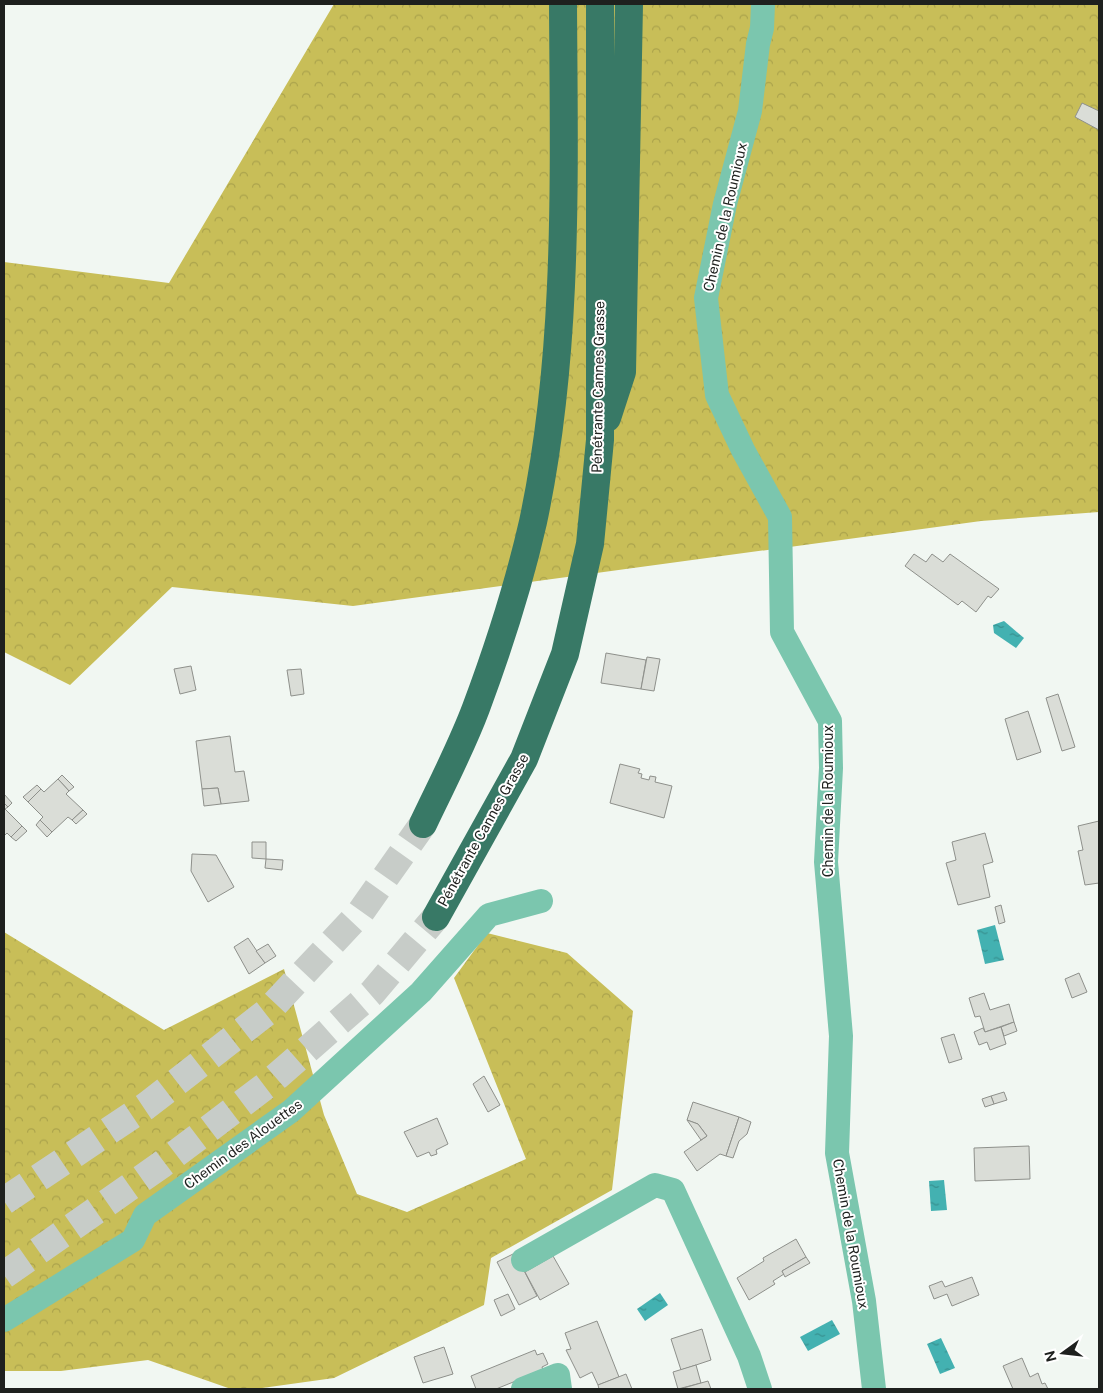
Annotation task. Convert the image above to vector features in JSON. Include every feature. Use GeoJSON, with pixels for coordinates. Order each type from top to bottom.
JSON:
{"type":"FeatureCollection","features":[{"type":"Feature","properties":{"kind":"highway"},"geometry":{"type":"LineString","coordinates":[[423,824],[476,710],[503,629],[532,523],[549,424],[557,331],[563,211],[562,4]]}},
{"type":"Feature","properties":{"kind":"highway","name":"Pénétrante Cannes Grasse"},"geometry":{"type":"LineString","coordinates":[[436,917],[524,759],[565,654],[590,544],[600,440],[600,4]]}},
{"type":"Feature","properties":{"kind":"highway"},"geometry":{"type":"LineString","coordinates":[[600,440],[622,372],[629,4]]}},
{"type":"Feature","properties":{"kind":"street","name":"Chemin de la Roumioux"},"geometry":{"type":"LineString","coordinates":[[762,4],[762,28],[758,44],[750,111],[725,204],[706,298],[717,395],[743,450],[780,517],[782,632],[830,721],[831,768],[826,862],[841,1036],[836,1153],[864,1301],[874,1389]]}},
{"type":"Feature","properties":{"kind":"street","name":"Chemin des Alouettes"},"geometry":{"type":"LineString","coordinates":[[4,1320],[133,1240],[144,1215],[291,1111],[422,992],[490,915],[541,901]]}},
{"type":"Feature","properties":{"kind":"street"},"geometry":{"type":"LineString","coordinates":[[523,1260],[655,1185],[673,1190],[749,1356],[760,1389]]}},
{"type":"Feature","properties":{"kind":"street"},"geometry":{"type":"LineString","coordinates":[[523,1389],[558,1375],[560,1389]]}},
{"type":"Feature","properties":{"kind":"green space"},"geometry":{"type":"Polygon","coordinates":[[[334,4],[1099,4],[1099,512],[981,521],[353,606],[172,587],[70,685],[4,652],[4,262],[169,283],[334,4]]]}},
{"type":"Feature","properties":{"kind":"green space"},"geometry":{"type":"Polygon","coordinates":[[[4,932],[164,1030],[284,969],[324,1115],[357,1194],[407,1212],[526,1159],[454,978],[487,933],[567,953],[633,1011],[612,1190],[491,1258],[484,1305],[334,1378],[255,1389],[231,1389],[148,1360],[61,1371],[4,1371],[4,932]]]}},
{"type":"Feature","properties":{"kind":"water"},"geometry":{"type":"Polygon","coordinates":[[[1004,621],[1024,638],[1016,648],[994,633],[993,625],[1004,621]]]}},
{"type":"Feature","properties":{"kind":"water"},"geometry":{"type":"Polygon","coordinates":[[[995,925],[1004,960],[985,964],[977,930],[995,925]]]}},
{"type":"Feature","properties":{"kind":"water"},"geometry":{"type":"Polygon","coordinates":[[[944,1180],[947,1210],[931,1211],[929,1181],[944,1180]]]}},
{"type":"Feature","properties":{"kind":"water"},"geometry":{"type":"Polygon","coordinates":[[[660,1293],[668,1305],[645,1321],[637,1309],[660,1293]]]}},
{"type":"Feature","properties":{"kind":"water"},"geometry":{"type":"Polygon","coordinates":[[[832,1320],[840,1334],[808,1351],[800,1337],[832,1320]]]}},
{"type":"Feature","properties":{"kind":"water"},"geometry":{"type":"Polygon","coordinates":[[[941,1338],[955,1368],[940,1374],[927,1344],[941,1338]]]}},
{"type":"Feature","properties":{"kind":"building"},"geometry":{"type":"Polygon","coordinates":[[[1082,103],[1099,111],[1099,130],[1075,117],[1082,103]]]}},
{"type":"Feature","properties":{"kind":"building"},"geometry":{"type":"Polygon","coordinates":[[[914,554],[926,562],[932,554],[943,562],[950,554],[999,589],[991,598],[988,596],[976,612],[962,601],[958,605],[905,566],[914,554]]]}},
{"type":"Feature","properties":{"kind":"building"},"geometry":{"type":"Polygon","coordinates":[[[606,653],[646,660],[641,689],[601,683],[606,653]]]}},
{"type":"Feature","properties":{"kind":"building"},"geometry":{"type":"Polygon","coordinates":[[[647,657],[660,659],[654,691],[641,689],[647,657]]]}},
{"type":"Feature","properties":{"kind":"building"},"geometry":{"type":"Polygon","coordinates":[[[191,666],[196,690],[180,694],[174,669],[191,666]]]}},
{"type":"Feature","properties":{"kind":"building"},"geometry":{"type":"Polygon","coordinates":[[[301,669],[304,694],[291,696],[287,670],[301,669]]]}},
{"type":"Feature","properties":{"kind":"building"},"geometry":{"type":"Polygon","coordinates":[[[1058,694],[1075,747],[1062,751],[1046,698],[1058,694]]]}},
{"type":"Feature","properties":{"kind":"building"},"geometry":{"type":"Polygon","coordinates":[[[1028,711],[1041,752],[1017,760],[1005,719],[1028,711]]]}},
{"type":"Feature","properties":{"kind":"building"},"geometry":{"type":"Polygon","coordinates":[[[230,736],[235,772],[244,771],[249,801],[221,804],[218,788],[202,789],[196,741],[230,736]]]}},
{"type":"Feature","properties":{"kind":"building"},"geometry":{"type":"Polygon","coordinates":[[[620,764],[640,769],[638,773],[642,774],[641,778],[649,780],[650,776],[656,777],[655,782],[672,786],[664,818],[610,803],[620,764]]]}},
{"type":"Feature","properties":{"kind":"building"},"geometry":{"type":"Polygon","coordinates":[[[62,775],[74,787],[69,791],[58,779],[62,775]]]}},
{"type":"Feature","properties":{"kind":"building"},"geometry":{"type":"Polygon","coordinates":[[[58,779],[69,791],[66,794],[83,810],[72,820],[68,817],[52,832],[40,820],[43,817],[28,802],[41,789],[44,792],[58,779]]]}},
{"type":"Feature","properties":{"kind":"building"},"geometry":{"type":"Polygon","coordinates":[[[37,785],[41,789],[28,802],[23,797],[37,785]]]}},
{"type":"Feature","properties":{"kind":"building"},"geometry":{"type":"Polygon","coordinates":[[[218,788],[221,804],[204,806],[202,789],[218,788]]]}},
{"type":"Feature","properties":{"kind":"building"},"geometry":{"type":"Polygon","coordinates":[[[4,794],[12,803],[8,807],[4,803],[4,794]]]}},
{"type":"Feature","properties":{"kind":"building"},"geometry":{"type":"Polygon","coordinates":[[[4,803],[8,807],[5,809],[22,826],[11,837],[7,833],[4,836],[4,803]]]}},
{"type":"Feature","properties":{"kind":"building"},"geometry":{"type":"Polygon","coordinates":[[[83,810],[87,814],[76,824],[72,820],[83,810]]]}},
{"type":"Feature","properties":{"kind":"building"},"geometry":{"type":"Polygon","coordinates":[[[40,820],[52,832],[47,837],[36,825],[40,820]]]}},
{"type":"Feature","properties":{"kind":"building"},"geometry":{"type":"Polygon","coordinates":[[[1099,821],[1099,883],[1085,885],[1078,851],[1083,850],[1078,826],[1099,821]]]}},
{"type":"Feature","properties":{"kind":"building"},"geometry":{"type":"Polygon","coordinates":[[[22,826],[27,831],[16,841],[11,837],[22,826]]]}},
{"type":"Feature","properties":{"kind":"building"},"geometry":{"type":"Polygon","coordinates":[[[985,833],[993,862],[983,865],[990,897],[958,905],[946,863],[956,860],[952,842],[985,833]]]}},
{"type":"Feature","properties":{"kind":"building"},"geometry":{"type":"Polygon","coordinates":[[[252,842],[266,842],[266,859],[252,858],[252,842]]]}},
{"type":"Feature","properties":{"kind":"building"},"geometry":{"type":"Polygon","coordinates":[[[192,854],[216,855],[234,887],[208,902],[191,871],[192,854]]]}},
{"type":"Feature","properties":{"kind":"building"},"geometry":{"type":"Polygon","coordinates":[[[266,859],[283,860],[282,870],[265,868],[266,859]]]}},
{"type":"Feature","properties":{"kind":"building"},"geometry":{"type":"Polygon","coordinates":[[[1001,905],[1005,922],[999,924],[995,907],[1001,905]]]}},
{"type":"Feature","properties":{"kind":"building"},"geometry":{"type":"Polygon","coordinates":[[[248,938],[265,963],[249,974],[234,947],[248,938]]]}},
{"type":"Feature","properties":{"kind":"building"},"geometry":{"type":"Polygon","coordinates":[[[268,944],[276,956],[265,963],[256,951],[268,944]]]}},
{"type":"Feature","properties":{"kind":"building"},"geometry":{"type":"Polygon","coordinates":[[[1079,973],[1087,992],[1072,998],[1065,979],[1079,973]]]}},
{"type":"Feature","properties":{"kind":"building"},"geometry":{"type":"Polygon","coordinates":[[[984,993],[990,1010],[1009,1004],[1014,1022],[985,1032],[980,1016],[975,1017],[969,998],[984,993]]]}},
{"type":"Feature","properties":{"kind":"building"},"geometry":{"type":"Polygon","coordinates":[[[1014,1022],[1017,1031],[1004,1036],[1001,1027],[1014,1022]]]}},
{"type":"Feature","properties":{"kind":"building"},"geometry":{"type":"Polygon","coordinates":[[[1001,1027],[1006,1044],[990,1050],[987,1042],[979,1045],[974,1032],[983,1028],[985,1032],[1001,1027]]]}},
{"type":"Feature","properties":{"kind":"building"},"geometry":{"type":"Polygon","coordinates":[[[954,1034],[962,1059],[949,1063],[941,1038],[954,1034]]]}},
{"type":"Feature","properties":{"kind":"building"},"geometry":{"type":"Polygon","coordinates":[[[484,1076],[500,1105],[488,1112],[473,1084],[484,1076]]]}},
{"type":"Feature","properties":{"kind":"building"},"geometry":{"type":"Polygon","coordinates":[[[1004,1092],[1007,1100],[994,1104],[991,1096],[1004,1092]]]}},
{"type":"Feature","properties":{"kind":"building"},"geometry":{"type":"Polygon","coordinates":[[[991,1096],[994,1104],[985,1107],[982,1099],[991,1096]]]}},
{"type":"Feature","properties":{"kind":"building"},"geometry":{"type":"Polygon","coordinates":[[[693,1102],[739,1117],[726,1156],[720,1154],[697,1171],[684,1152],[707,1136],[698,1124],[687,1120],[693,1102]]]}},
{"type":"Feature","properties":{"kind":"building"},"geometry":{"type":"Polygon","coordinates":[[[739,1117],[751,1122],[747,1134],[739,1141],[733,1158],[726,1156],[739,1117]]]}},
{"type":"Feature","properties":{"kind":"building"},"geometry":{"type":"Polygon","coordinates":[[[437,1118],[448,1144],[436,1150],[437,1154],[431,1156],[429,1152],[417,1157],[404,1132],[437,1118]]]}},
{"type":"Feature","properties":{"kind":"building"},"geometry":{"type":"Polygon","coordinates":[[[687,1120],[698,1124],[707,1136],[701,1140],[687,1120]]]}},
{"type":"Feature","properties":{"kind":"building"},"geometry":{"type":"Polygon","coordinates":[[[1029,1146],[1030,1179],[975,1181],[974,1148],[1029,1146]]]}},
{"type":"Feature","properties":{"kind":"building"},"geometry":{"type":"Polygon","coordinates":[[[796,1239],[806,1257],[782,1271],[784,1274],[773,1281],[775,1284],[749,1300],[737,1278],[764,1261],[763,1258],[796,1239]]]}},
{"type":"Feature","properties":{"kind":"building"},"geometry":{"type":"Polygon","coordinates":[[[515,1253],[537,1296],[519,1305],[497,1262],[515,1253]]]}},
{"type":"Feature","properties":{"kind":"building"},"geometry":{"type":"Polygon","coordinates":[[[553,1256],[569,1284],[540,1300],[525,1272],[553,1256]]]}},
{"type":"Feature","properties":{"kind":"building"},"geometry":{"type":"Polygon","coordinates":[[[806,1257],[810,1263],[785,1277],[782,1271],[806,1257]]]}},
{"type":"Feature","properties":{"kind":"building"},"geometry":{"type":"Polygon","coordinates":[[[972,1277],[979,1295],[952,1306],[947,1294],[934,1299],[929,1286],[942,1281],[945,1287],[972,1277]]]}},
{"type":"Feature","properties":{"kind":"building"},"geometry":{"type":"Polygon","coordinates":[[[508,1294],[515,1309],[501,1316],[494,1300],[508,1294]]]}},
{"type":"Feature","properties":{"kind":"building"},"geometry":{"type":"Polygon","coordinates":[[[597,1321],[619,1377],[598,1385],[592,1372],[580,1378],[566,1350],[571,1349],[565,1333],[597,1321]]]}},
{"type":"Feature","properties":{"kind":"building"},"geometry":{"type":"Polygon","coordinates":[[[702,1329],[711,1360],[681,1370],[671,1339],[702,1329]]]}},
{"type":"Feature","properties":{"kind":"building"},"geometry":{"type":"Polygon","coordinates":[[[444,1347],[453,1374],[423,1383],[414,1357],[444,1347]]]}},
{"type":"Feature","properties":{"kind":"building"},"geometry":{"type":"Polygon","coordinates":[[[535,1350],[537,1355],[543,1353],[548,1364],[542,1367],[543,1370],[496,1389],[476,1389],[471,1376],[535,1350]]]}},
{"type":"Feature","properties":{"kind":"building"},"geometry":{"type":"Polygon","coordinates":[[[1022,1358],[1030,1377],[1038,1373],[1042,1384],[1045,1383],[1048,1389],[1013,1389],[1003,1366],[1022,1358]]]}},
{"type":"Feature","properties":{"kind":"building"},"geometry":{"type":"Polygon","coordinates":[[[696,1365],[701,1383],[678,1389],[673,1372],[696,1365]]]}},
{"type":"Feature","properties":{"kind":"building"},"geometry":{"type":"Polygon","coordinates":[[[626,1374],[632,1389],[599,1389],[598,1385],[626,1374]]]}},
{"type":"Feature","properties":{"kind":"building"},"geometry":{"type":"Polygon","coordinates":[[[708,1381],[711,1389],[680,1389],[708,1381]]]}},
{"type":"Feature","properties":{"kind":"tunnel"},"geometry":{"type":"LineString","coordinates":[[4,1201],[146,1106],[267,1012],[360,913],[423,824]]}},
{"type":"Feature","properties":{"kind":"tunnel"},"geometry":{"type":"LineString","coordinates":[[4,1275],[161,1165],[268,1084],[372,993],[436,917]]}}]}
